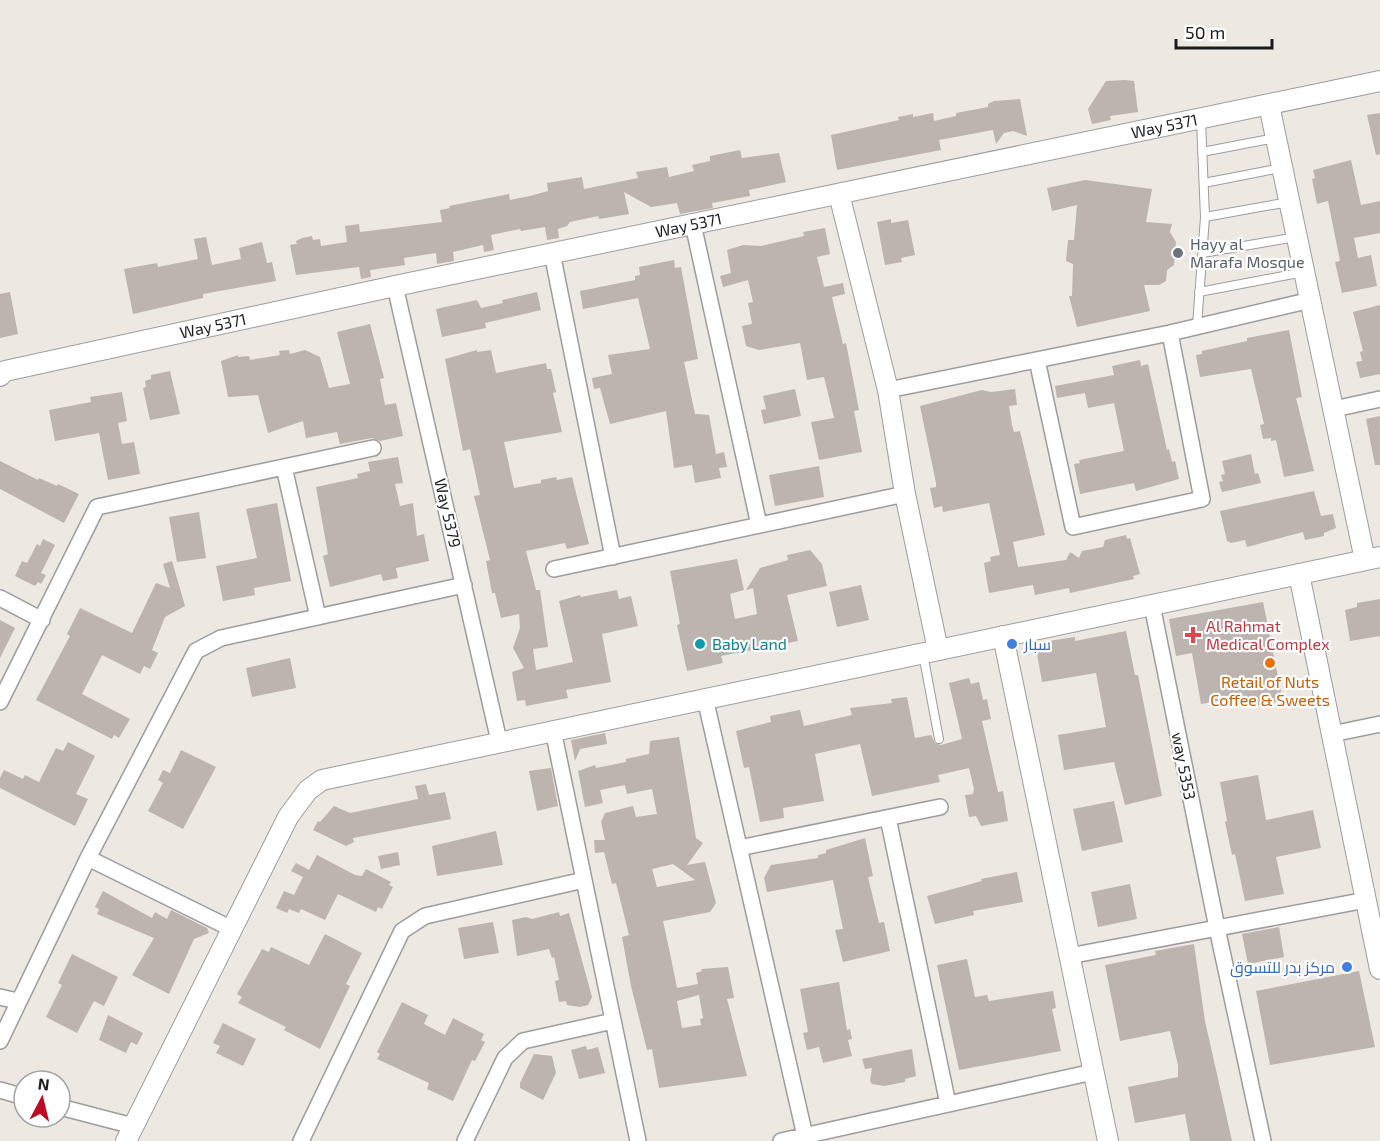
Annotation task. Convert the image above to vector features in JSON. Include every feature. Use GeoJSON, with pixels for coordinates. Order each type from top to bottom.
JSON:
{"type":"FeatureCollection","features":[{"type":"Feature","properties":{"kind":"street","name":"Way 5371"},"geometry":{"type":"LineString","coordinates":[[0,376],[5,371],[395,286],[1380,81]]}},
{"type":"Feature","properties":{"kind":"street"},"geometry":{"type":"LineString","coordinates":[[72,1112],[130,1134],[288,817],[308,790],[322,780],[1372,559],[1334,410],[1269,105]]}},
{"type":"Feature","properties":{"kind":"street"},"geometry":{"type":"LineString","coordinates":[[839,194],[888,390],[930,651]]}},
{"type":"Feature","properties":{"kind":"street"},"geometry":{"type":"LineString","coordinates":[[693,224],[759,525]]}},
{"type":"Feature","properties":{"kind":"street"},"geometry":{"type":"LineString","coordinates":[[552,253],[613,557]]}},
{"type":"Feature","properties":{"kind":"street","name":"Way 5379"},"geometry":{"type":"LineString","coordinates":[[395,286],[499,741]]}},
{"type":"Feature","properties":{"kind":"street"},"geometry":{"type":"LineString","coordinates":[[888,390],[1170,333],[1311,300]]}},
{"type":"Feature","properties":{"kind":"street"},"geometry":{"type":"LineString","coordinates":[[1036,360],[1073,526],[1135,515],[1202,499],[1170,333]]}},
{"type":"Feature","properties":{"kind":"street"},"geometry":{"type":"LineString","coordinates":[[1334,410],[1380,399]]}},
{"type":"Feature","properties":{"kind":"street"},"geometry":{"type":"LineString","coordinates":[[0,702],[97,507],[373,448]]}},
{"type":"Feature","properties":{"kind":"street"},"geometry":{"type":"LineString","coordinates":[[284,467],[318,617]]}},
{"type":"Feature","properties":{"kind":"street"},"geometry":{"type":"LineString","coordinates":[[554,569],[905,494]]}},
{"type":"Feature","properties":{"kind":"street"},"geometry":{"type":"LineString","coordinates":[[1299,574],[1380,969]]}},
{"type":"Feature","properties":{"kind":"street"},"geometry":{"type":"LineString","coordinates":[[0,1041],[17,1001],[88,858],[196,651],[221,638],[464,585]]}},
{"type":"Feature","properties":{"kind":"street"},"geometry":{"type":"LineString","coordinates":[[0,598],[42,620]]}},
{"type":"Feature","properties":{"kind":"street","name":"way 5353"},"geometry":{"type":"LineString","coordinates":[[1152,604],[1217,928],[1263,1141]]}},
{"type":"Feature","properties":{"kind":"street"},"geometry":{"type":"LineString","coordinates":[[1003,636],[1108,1141]]}},
{"type":"Feature","properties":{"kind":"street"},"geometry":{"type":"LineString","coordinates":[[705,698],[805,1136]]}},
{"type":"Feature","properties":{"kind":"street"},"geometry":{"type":"LineString","coordinates":[[1332,734],[1380,724]]}},
{"type":"Feature","properties":{"kind":"street"},"geometry":{"type":"LineString","coordinates":[[553,730],[638,1141]]}},
{"type":"Feature","properties":{"kind":"street"},"geometry":{"type":"LineString","coordinates":[[739,848],[940,807]]}},
{"type":"Feature","properties":{"kind":"street"},"geometry":{"type":"LineString","coordinates":[[888,818],[948,1104]]}},
{"type":"Feature","properties":{"kind":"street"},"geometry":{"type":"LineString","coordinates":[[88,858],[232,929]]}},
{"type":"Feature","properties":{"kind":"street"},"geometry":{"type":"LineString","coordinates":[[301,1141],[402,931],[424,915],[584,880]]}},
{"type":"Feature","properties":{"kind":"street"},"geometry":{"type":"LineString","coordinates":[[1070,956],[1366,900]]}},
{"type":"Feature","properties":{"kind":"street"},"geometry":{"type":"LineString","coordinates":[[0,997],[17,1001]]}},
{"type":"Feature","properties":{"kind":"street"},"geometry":{"type":"LineString","coordinates":[[465,1141],[505,1058],[523,1041],[613,1021]]}},
{"type":"Feature","properties":{"kind":"street"},"geometry":{"type":"LineString","coordinates":[[781,1141],[1094,1072]]}},
{"type":"Feature","properties":{"kind":"lane"},"geometry":{"type":"LineString","coordinates":[[1197,326],[1205,218],[1201,119]]}},
{"type":"Feature","properties":{"kind":"lane"},"geometry":{"type":"LineString","coordinates":[[1202,152],[1276,138]]}},
{"type":"Feature","properties":{"kind":"lane"},"geometry":{"type":"LineString","coordinates":[[1204,183],[1283,168]]}},
{"type":"Feature","properties":{"kind":"lane"},"geometry":{"type":"LineString","coordinates":[[1205,218],[1290,202]]}},
{"type":"Feature","properties":{"kind":"lane"},"geometry":{"type":"LineString","coordinates":[[1203,253],[1298,237]]}},
{"type":"Feature","properties":{"kind":"lane"},"geometry":{"type":"LineString","coordinates":[[1199,292],[1305,272]]}},
{"type":"Feature","properties":{"kind":"lane"},"geometry":{"type":"LineString","coordinates":[[930,651],[939,739]]}},
{"type":"Feature","properties":{"kind":"building"},"geometry":{"type":"Polygon","coordinates":[[[1106,81],[1134,81],[1138,112],[1110,116],[1111,120],[1092,124],[1088,109],[1106,81]]]}},
{"type":"Feature","properties":{"kind":"building"},"geometry":{"type":"Polygon","coordinates":[[[1020,99],[1027,136],[1013,131],[1004,133],[996,144],[993,130],[939,140],[941,150],[837,170],[831,135],[899,120],[898,117],[913,114],[913,117],[933,113],[934,121],[956,116],[956,113],[988,107],[988,104],[994,101],[1020,99]]]}},
{"type":"Feature","properties":{"kind":"building"},"geometry":{"type":"Polygon","coordinates":[[[1380,113],[1380,154],[1376,155],[1367,115],[1380,113]]]}},
{"type":"Feature","properties":{"kind":"building"},"geometry":{"type":"Polygon","coordinates":[[[740,150],[742,158],[779,153],[786,182],[749,190],[750,196],[712,203],[713,208],[680,214],[677,203],[651,207],[624,192],[629,214],[599,219],[598,216],[570,222],[567,226],[558,229],[559,238],[547,240],[545,227],[521,231],[520,229],[491,235],[494,250],[484,252],[483,245],[453,252],[454,261],[437,264],[436,253],[404,258],[405,265],[370,270],[371,277],[361,279],[359,267],[296,275],[290,245],[297,244],[296,241],[302,238],[312,236],[313,240],[320,239],[321,246],[347,242],[345,226],[359,224],[360,232],[442,222],[440,210],[450,208],[449,206],[509,194],[510,200],[530,196],[548,191],[547,183],[582,177],[584,189],[638,178],[636,172],[667,167],[669,177],[694,171],[692,165],[710,161],[710,156],[740,150]]]}},
{"type":"Feature","properties":{"kind":"building"},"geometry":{"type":"Polygon","coordinates":[[[1351,160],[1361,205],[1380,201],[1380,233],[1354,238],[1358,258],[1371,255],[1377,286],[1342,293],[1335,262],[1340,261],[1328,201],[1317,204],[1312,179],[1315,178],[1313,170],[1351,160]]]}},
{"type":"Feature","properties":{"kind":"building"},"geometry":{"type":"Polygon","coordinates":[[[1085,180],[1152,189],[1146,222],[1172,224],[1170,232],[1176,242],[1174,265],[1167,270],[1166,281],[1159,285],[1144,285],[1150,311],[1077,327],[1069,296],[1072,296],[1073,264],[1066,261],[1068,240],[1074,240],[1077,205],[1052,211],[1047,188],[1085,180]]]}},
{"type":"Feature","properties":{"kind":"building"},"geometry":{"type":"Polygon","coordinates":[[[891,219],[891,223],[908,220],[915,255],[901,258],[902,262],[885,265],[877,222],[891,219]]]}},
{"type":"Feature","properties":{"kind":"building"},"geometry":{"type":"Polygon","coordinates":[[[825,228],[830,254],[817,257],[824,287],[843,283],[845,294],[832,297],[843,344],[846,343],[859,410],[854,411],[862,452],[819,460],[811,422],[834,418],[824,377],[807,380],[800,343],[759,350],[746,346],[742,326],[752,324],[748,303],[753,302],[748,280],[723,287],[720,276],[731,273],[727,250],[743,245],[761,246],[804,236],[803,232],[825,228]]]}},
{"type":"Feature","properties":{"kind":"building"},"geometry":{"type":"Polygon","coordinates":[[[206,237],[212,265],[241,259],[239,248],[262,242],[267,263],[272,262],[276,281],[203,294],[203,298],[133,314],[124,269],[157,263],[158,267],[198,259],[194,239],[206,237]]]}},
{"type":"Feature","properties":{"kind":"building"},"geometry":{"type":"Polygon","coordinates":[[[674,260],[675,268],[681,267],[698,359],[684,362],[695,414],[709,415],[716,454],[724,452],[727,467],[719,468],[721,478],[695,483],[692,465],[674,468],[666,411],[610,424],[600,388],[594,389],[592,378],[612,374],[608,355],[650,349],[638,298],[583,309],[580,291],[635,280],[635,276],[640,275],[639,267],[674,260]]]}},
{"type":"Feature","properties":{"kind":"building"},"geometry":{"type":"Polygon","coordinates":[[[10,292],[18,334],[0,338],[0,294],[10,292]]]}},
{"type":"Feature","properties":{"kind":"building"},"geometry":{"type":"Polygon","coordinates":[[[537,292],[541,310],[485,323],[486,328],[442,337],[436,309],[477,300],[481,308],[503,303],[502,300],[537,292]]]}},
{"type":"Feature","properties":{"kind":"building"},"geometry":{"type":"Polygon","coordinates":[[[1380,305],[1380,374],[1360,378],[1356,362],[1362,361],[1360,352],[1363,351],[1353,312],[1380,305]]]}},
{"type":"Feature","properties":{"kind":"building"},"geometry":{"type":"Polygon","coordinates":[[[370,324],[384,378],[380,379],[385,405],[396,403],[403,436],[380,441],[372,438],[340,444],[337,432],[306,438],[303,421],[268,433],[258,395],[228,397],[221,361],[238,355],[238,357],[249,356],[250,360],[280,355],[279,351],[289,350],[290,354],[305,350],[320,357],[329,388],[350,384],[337,332],[370,324]]]}},
{"type":"Feature","properties":{"kind":"building"},"geometry":{"type":"Polygon","coordinates":[[[1289,330],[1302,397],[1296,398],[1314,471],[1284,477],[1276,440],[1263,439],[1260,425],[1264,424],[1251,369],[1200,377],[1196,355],[1202,354],[1202,351],[1247,341],[1247,338],[1289,330]]]}},
{"type":"Feature","properties":{"kind":"building"},"geometry":{"type":"Polygon","coordinates":[[[477,350],[477,352],[491,350],[496,373],[546,363],[547,369],[551,369],[556,392],[553,393],[562,432],[504,442],[514,488],[541,483],[541,480],[556,477],[557,480],[572,477],[589,544],[567,549],[565,543],[526,551],[536,590],[540,590],[548,647],[533,649],[536,670],[573,662],[559,601],[580,595],[581,597],[617,590],[619,599],[631,596],[638,626],[602,634],[611,682],[566,690],[568,698],[526,706],[525,700],[517,701],[512,672],[524,668],[513,648],[520,628],[519,614],[501,618],[495,593],[492,593],[486,561],[490,560],[474,496],[480,495],[470,449],[463,451],[445,359],[477,350]]]}},
{"type":"Feature","properties":{"kind":"building"},"geometry":{"type":"Polygon","coordinates":[[[1140,360],[1141,366],[1148,364],[1167,450],[1169,449],[1172,462],[1175,461],[1179,479],[1136,491],[1134,483],[1080,494],[1074,464],[1080,463],[1079,460],[1124,451],[1114,403],[1088,408],[1085,393],[1057,398],[1055,386],[1114,375],[1112,366],[1140,360]]]}},
{"type":"Feature","properties":{"kind":"building"},"geometry":{"type":"Polygon","coordinates":[[[170,371],[180,414],[150,420],[143,388],[146,387],[145,381],[151,379],[151,375],[170,371]]]}},
{"type":"Feature","properties":{"kind":"building"},"geometry":{"type":"Polygon","coordinates":[[[795,389],[801,416],[764,424],[761,410],[766,409],[763,396],[795,389]]]}},
{"type":"Feature","properties":{"kind":"building"},"geometry":{"type":"Polygon","coordinates":[[[1015,389],[1017,405],[1009,406],[1012,425],[1014,432],[1020,431],[1045,535],[1013,542],[1018,567],[1066,560],[1070,552],[1079,558],[1082,551],[1103,547],[1105,540],[1126,535],[1127,539],[1130,538],[1140,574],[1133,576],[1134,579],[1070,593],[1069,588],[1035,595],[1033,585],[989,593],[984,563],[991,561],[990,557],[1000,555],[989,503],[943,512],[942,506],[934,508],[930,488],[936,487],[936,483],[920,406],[982,390],[991,392],[1015,389]]]}},
{"type":"Feature","properties":{"kind":"building"},"geometry":{"type":"Polygon","coordinates":[[[122,392],[127,421],[118,423],[122,444],[134,442],[140,474],[108,480],[99,433],[55,441],[49,410],[91,402],[90,397],[122,392]]]}},
{"type":"Feature","properties":{"kind":"building"},"geometry":{"type":"Polygon","coordinates":[[[1380,416],[1380,465],[1375,465],[1366,419],[1380,416]]]}},
{"type":"Feature","properties":{"kind":"building"},"geometry":{"type":"Polygon","coordinates":[[[1251,454],[1255,474],[1258,473],[1261,483],[1222,492],[1219,482],[1223,481],[1221,475],[1225,474],[1222,461],[1251,454]]]}},
{"type":"Feature","properties":{"kind":"building"},"geometry":{"type":"Polygon","coordinates":[[[398,457],[403,483],[395,484],[400,506],[413,503],[417,536],[424,534],[429,561],[396,568],[398,578],[383,581],[381,574],[330,587],[323,556],[328,554],[316,487],[358,478],[357,474],[370,471],[368,462],[398,457]]]}},
{"type":"Feature","properties":{"kind":"building"},"geometry":{"type":"Polygon","coordinates":[[[0,461],[38,480],[39,478],[57,486],[58,484],[79,494],[64,523],[0,489],[0,461]]]}},
{"type":"Feature","properties":{"kind":"building"},"geometry":{"type":"Polygon","coordinates":[[[819,466],[824,497],[775,506],[769,475],[819,466]]]}},
{"type":"Feature","properties":{"kind":"building"},"geometry":{"type":"Polygon","coordinates":[[[1314,491],[1321,516],[1333,514],[1336,528],[1324,533],[1324,536],[1305,540],[1303,532],[1247,547],[1245,540],[1231,543],[1227,541],[1220,511],[1314,491]]]}},
{"type":"Feature","properties":{"kind":"building"},"geometry":{"type":"Polygon","coordinates":[[[277,503],[291,581],[254,588],[255,595],[223,601],[216,566],[257,558],[246,509],[277,503]]]}},
{"type":"Feature","properties":{"kind":"building"},"geometry":{"type":"Polygon","coordinates":[[[199,512],[206,558],[177,562],[169,517],[199,512]]]}},
{"type":"Feature","properties":{"kind":"building"},"geometry":{"type":"Polygon","coordinates":[[[43,539],[55,545],[41,573],[46,575],[41,584],[38,582],[35,586],[15,576],[22,561],[27,563],[37,544],[40,546],[43,539]]]}},
{"type":"Feature","properties":{"kind":"building"},"geometry":{"type":"Polygon","coordinates":[[[810,550],[822,564],[827,586],[787,595],[798,641],[721,656],[723,663],[687,671],[677,625],[680,624],[670,571],[737,559],[744,590],[730,594],[735,619],[757,614],[753,588],[746,590],[760,568],[788,560],[787,555],[810,550]]]}},
{"type":"Feature","properties":{"kind":"building"},"geometry":{"type":"Polygon","coordinates":[[[172,561],[185,606],[165,617],[152,650],[158,653],[150,669],[144,666],[140,674],[102,655],[82,694],[130,719],[119,738],[114,735],[112,739],[36,700],[70,636],[67,634],[80,608],[132,633],[156,583],[170,588],[163,564],[172,561]]]}},
{"type":"Feature","properties":{"kind":"building"},"geometry":{"type":"Polygon","coordinates":[[[861,585],[869,620],[837,627],[829,592],[861,585]]]}},
{"type":"Feature","properties":{"kind":"building"},"geometry":{"type":"Polygon","coordinates":[[[1380,599],[1380,636],[1350,641],[1345,610],[1357,607],[1357,603],[1380,599]]]}},
{"type":"Feature","properties":{"kind":"building"},"geometry":{"type":"Polygon","coordinates":[[[1263,602],[1283,701],[1242,708],[1240,697],[1201,704],[1192,653],[1176,656],[1169,619],[1263,602]]]}},
{"type":"Feature","properties":{"kind":"building"},"geometry":{"type":"Polygon","coordinates":[[[0,620],[15,628],[0,658],[0,620]]]}},
{"type":"Feature","properties":{"kind":"building"},"geometry":{"type":"Polygon","coordinates":[[[1126,631],[1135,675],[1138,675],[1162,796],[1125,805],[1114,762],[1064,770],[1058,735],[1106,727],[1096,673],[1042,682],[1035,643],[1075,637],[1075,641],[1126,631]]]}},
{"type":"Feature","properties":{"kind":"building"},"geometry":{"type":"Polygon","coordinates":[[[290,658],[296,688],[252,697],[246,668],[290,658]]]}},
{"type":"Feature","properties":{"kind":"building"},"geometry":{"type":"Polygon","coordinates":[[[969,678],[971,684],[979,682],[983,700],[987,699],[991,719],[982,721],[998,792],[1003,791],[1008,821],[981,826],[976,816],[969,817],[965,795],[973,794],[974,789],[969,768],[938,775],[940,782],[872,796],[860,744],[815,754],[824,801],[783,808],[784,818],[760,822],[749,767],[744,768],[736,731],[771,722],[770,716],[800,710],[804,726],[852,715],[850,708],[892,703],[891,699],[907,697],[915,738],[931,735],[935,743],[941,745],[962,739],[949,683],[969,678]]]}},
{"type":"Feature","properties":{"kind":"building"},"geometry":{"type":"Polygon","coordinates":[[[605,733],[607,744],[580,749],[575,761],[571,740],[605,733]]]}},
{"type":"Feature","properties":{"kind":"building"},"geometry":{"type":"Polygon","coordinates":[[[679,737],[696,838],[703,843],[687,865],[705,862],[716,903],[710,912],[663,921],[677,988],[698,984],[696,973],[702,971],[701,969],[728,967],[734,998],[727,999],[747,1076],[659,1088],[652,1049],[647,1050],[631,986],[622,937],[629,935],[616,883],[612,884],[604,852],[595,853],[594,840],[605,840],[601,822],[605,813],[633,806],[636,817],[657,814],[652,789],[627,794],[625,785],[600,790],[603,803],[585,807],[578,771],[595,765],[596,768],[626,762],[626,759],[649,754],[650,741],[679,737]],[[673,864],[652,869],[657,887],[695,880],[673,864]],[[699,995],[677,1001],[682,1028],[701,1025],[700,1019],[703,1018],[699,995]]]}},
{"type":"Feature","properties":{"kind":"building"},"geometry":{"type":"Polygon","coordinates":[[[68,742],[95,756],[76,794],[88,799],[75,826],[0,788],[0,778],[4,770],[23,779],[25,775],[39,782],[56,748],[63,751],[68,742]]]}},
{"type":"Feature","properties":{"kind":"building"},"geometry":{"type":"Polygon","coordinates":[[[181,750],[216,767],[183,829],[148,811],[163,783],[158,780],[163,770],[170,773],[181,750]]]}},
{"type":"Feature","properties":{"kind":"building"},"geometry":{"type":"Polygon","coordinates":[[[551,768],[558,806],[537,811],[529,771],[551,768]]]}},
{"type":"Feature","properties":{"kind":"building"},"geometry":{"type":"Polygon","coordinates":[[[1258,775],[1266,820],[1313,810],[1321,848],[1276,857],[1284,894],[1245,901],[1235,854],[1232,855],[1225,822],[1227,821],[1220,782],[1258,775]]]}},
{"type":"Feature","properties":{"kind":"building"},"geometry":{"type":"Polygon","coordinates":[[[426,784],[429,795],[445,792],[451,819],[353,838],[354,842],[346,846],[313,830],[318,821],[320,822],[334,806],[350,813],[418,799],[415,786],[426,784]]]}},
{"type":"Feature","properties":{"kind":"building"},"geometry":{"type":"Polygon","coordinates":[[[1114,801],[1123,842],[1082,851],[1073,809],[1114,801]]]}},
{"type":"Feature","properties":{"kind":"building"},"geometry":{"type":"Polygon","coordinates":[[[496,831],[503,865],[437,876],[432,846],[496,831]]]}},
{"type":"Feature","properties":{"kind":"building"},"geometry":{"type":"Polygon","coordinates":[[[865,838],[873,876],[868,877],[879,923],[884,922],[890,951],[843,962],[835,930],[843,929],[833,880],[767,892],[764,878],[771,865],[818,858],[818,855],[826,853],[826,850],[865,838]]]}},
{"type":"Feature","properties":{"kind":"building"},"geometry":{"type":"Polygon","coordinates":[[[398,852],[400,865],[381,869],[378,856],[398,852]]]}},
{"type":"Feature","properties":{"kind":"building"},"geometry":{"type":"Polygon","coordinates":[[[317,855],[355,875],[362,876],[366,869],[391,882],[389,885],[393,887],[382,909],[378,907],[376,912],[338,894],[325,920],[301,909],[299,913],[289,909],[287,913],[276,908],[284,891],[294,895],[303,877],[291,871],[296,863],[309,870],[317,855]]]}},
{"type":"Feature","properties":{"kind":"building"},"geometry":{"type":"Polygon","coordinates":[[[1017,872],[1023,902],[973,911],[974,915],[935,924],[927,896],[982,881],[981,879],[1017,872]]]}},
{"type":"Feature","properties":{"kind":"building"},"geometry":{"type":"Polygon","coordinates":[[[1130,884],[1137,919],[1098,927],[1091,892],[1130,884]]]}},
{"type":"Feature","properties":{"kind":"building"},"geometry":{"type":"Polygon","coordinates":[[[103,891],[152,918],[155,912],[167,919],[171,910],[207,928],[209,933],[194,939],[169,994],[132,975],[154,938],[97,914],[99,909],[95,907],[103,891]]]}},
{"type":"Feature","properties":{"kind":"building"},"geometry":{"type":"Polygon","coordinates":[[[559,912],[560,916],[569,913],[592,997],[588,1005],[580,1007],[567,1005],[566,1001],[559,1002],[555,981],[559,980],[554,957],[552,958],[549,949],[517,956],[512,920],[526,917],[532,919],[559,912]]]}},
{"type":"Feature","properties":{"kind":"building"},"geometry":{"type":"Polygon","coordinates":[[[493,922],[499,953],[464,959],[458,928],[493,922]]]}},
{"type":"Feature","properties":{"kind":"building"},"geometry":{"type":"Polygon","coordinates":[[[1279,927],[1284,957],[1248,964],[1242,934],[1279,927]]]}},
{"type":"Feature","properties":{"kind":"building"},"geometry":{"type":"Polygon","coordinates":[[[325,934],[362,953],[346,984],[350,986],[320,1049],[284,1030],[286,1027],[238,1003],[242,997],[237,994],[262,949],[269,952],[271,947],[309,965],[325,934]]]}},
{"type":"Feature","properties":{"kind":"building"},"geometry":{"type":"Polygon","coordinates":[[[1194,944],[1205,1021],[1232,1141],[1190,1141],[1185,1114],[1135,1123],[1128,1087],[1178,1077],[1178,1065],[1170,1031],[1120,1041],[1105,965],[1156,955],[1155,951],[1194,944]]]}},
{"type":"Feature","properties":{"kind":"building"},"geometry":{"type":"Polygon","coordinates":[[[72,954],[118,977],[104,1006],[94,1001],[77,1033],[46,1017],[62,985],[58,983],[72,954]]]}},
{"type":"Feature","properties":{"kind":"building"},"geometry":{"type":"Polygon","coordinates":[[[967,959],[975,997],[987,995],[989,1001],[1053,991],[1056,1008],[1052,1009],[1061,1051],[959,1070],[937,965],[967,959]]]}},
{"type":"Feature","properties":{"kind":"building"},"geometry":{"type":"Polygon","coordinates":[[[1359,971],[1375,1047],[1270,1065],[1256,991],[1359,971]]]}},
{"type":"Feature","properties":{"kind":"building"},"geometry":{"type":"Polygon","coordinates":[[[839,982],[847,1030],[850,1029],[852,1039],[848,1040],[852,1056],[823,1063],[819,1047],[807,1050],[803,1033],[808,1032],[800,989],[839,982]]]}},
{"type":"Feature","properties":{"kind":"building"},"geometry":{"type":"Polygon","coordinates":[[[402,1002],[428,1015],[424,1024],[445,1035],[453,1018],[484,1034],[481,1040],[485,1042],[475,1061],[472,1060],[453,1101],[427,1089],[429,1083],[377,1059],[380,1054],[377,1052],[402,1002]]]}},
{"type":"Feature","properties":{"kind":"building"},"geometry":{"type":"Polygon","coordinates":[[[108,1015],[143,1033],[137,1045],[131,1042],[126,1053],[99,1040],[108,1015]]]}},
{"type":"Feature","properties":{"kind":"building"},"geometry":{"type":"Polygon","coordinates":[[[223,1023],[256,1039],[243,1066],[216,1053],[220,1046],[213,1043],[223,1023]]]}},
{"type":"Feature","properties":{"kind":"building"},"geometry":{"type":"Polygon","coordinates":[[[586,1046],[587,1050],[598,1047],[605,1073],[579,1079],[571,1050],[586,1046]]]}},
{"type":"Feature","properties":{"kind":"building"},"geometry":{"type":"Polygon","coordinates":[[[912,1049],[916,1076],[905,1079],[905,1082],[884,1086],[872,1084],[870,1081],[872,1068],[865,1069],[862,1059],[912,1049]]]}},
{"type":"Feature","properties":{"kind":"building"},"geometry":{"type":"Polygon","coordinates":[[[534,1054],[552,1056],[556,1073],[543,1100],[520,1088],[520,1083],[534,1054]]]}},
{"type":"Feature","properties":{"kind":"place","name":"Hayy al Marafa Mosque"},"geometry":{"type":"Point","coordinates":[1178,253]}},
{"type":"Feature","properties":{"kind":"place","name":"Al Rahmat Medical Complex"},"geometry":{"type":"Point","coordinates":[1193,635]}},
{"type":"Feature","properties":{"kind":"place","name":"Baby Land"},"geometry":{"type":"Point","coordinates":[700,644]}},
{"type":"Feature","properties":{"kind":"place","name":"سبار"},"geometry":{"type":"Point","coordinates":[1012,644]}},
{"type":"Feature","properties":{"kind":"place","name":"Retail of Nuts Coffee & Sweets"},"geometry":{"type":"Point","coordinates":[1270,663]}},
{"type":"Feature","properties":{"kind":"place","name":"مركز بدر للتسوق"},"geometry":{"type":"Point","coordinates":[1347,967]}}]}
